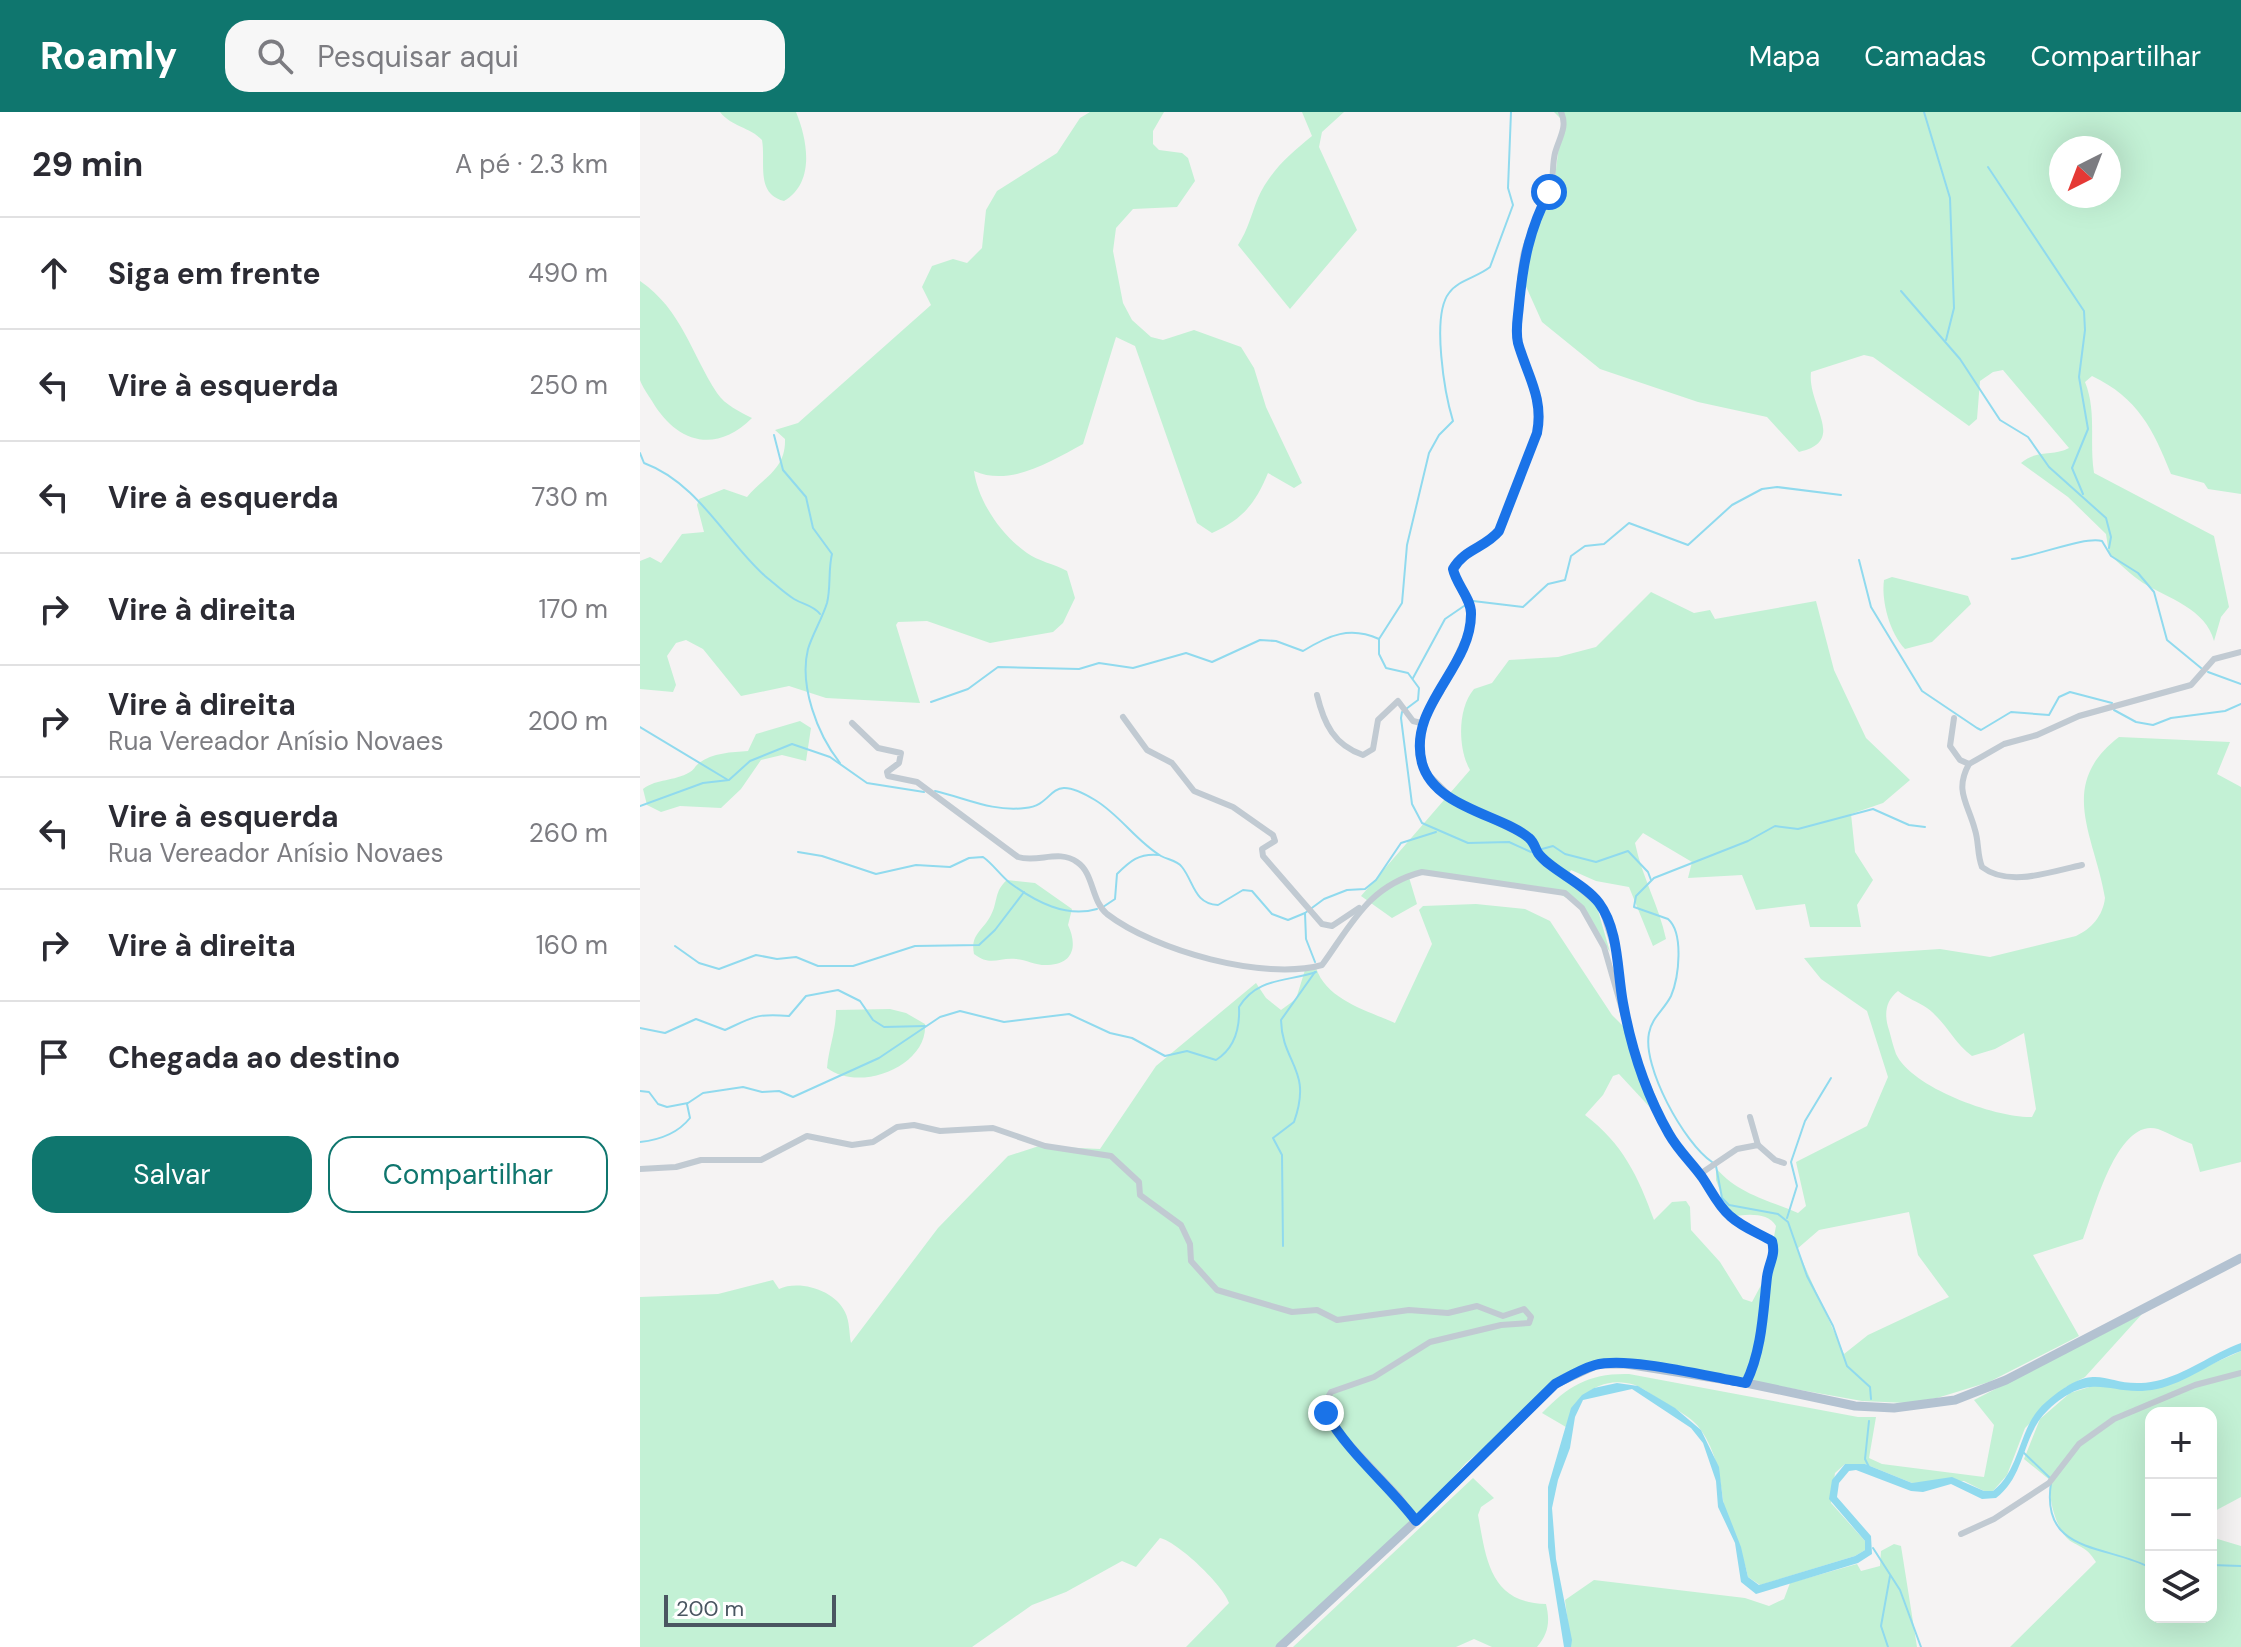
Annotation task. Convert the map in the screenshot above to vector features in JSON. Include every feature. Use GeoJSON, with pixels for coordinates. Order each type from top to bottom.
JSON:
{"type":"FeatureCollection","features":[{"type":"Feature","properties":{"kind":"main road"},"geometry":{"type":"LineString","coordinates":[[1280,1647],[1416,1521],[1555,1384],[1577,1372],[1598,1364],[1626,1364],[1746,1383],[1855,1406],[1894,1408],[1955,1400],[2006,1380],[2241,1258]]}},
{"type":"Feature","properties":{"kind":"street"},"geometry":{"type":"LineString","coordinates":[[1561,112],[1564,127],[1555,155],[1551,186],[1534,222],[1524,254],[1517,325],[1519,343],[1537,392],[1540,418],[1537,433],[1499,531],[1492,540],[1465,552],[1453,569],[1471,610],[1470,627],[1465,645],[1421,723],[1422,763],[1429,775],[1456,802],[1529,838],[1537,850],[1601,906],[1618,960],[1623,1006],[1637,1061],[1668,1133],[1727,1214],[1772,1241],[1775,1253],[1767,1276],[1768,1298],[1753,1368],[1746,1383]]}},
{"type":"Feature","properties":{"kind":"street"},"geometry":{"type":"LineString","coordinates":[[2082,865],[2051,873],[2002,877],[1982,867],[1974,826],[1961,797],[1961,784],[1969,764],[2004,744],[2037,735],[2079,716],[2191,685],[2214,659],[2241,652]]}},
{"type":"Feature","properties":{"kind":"street"},"geometry":{"type":"LineString","coordinates":[[1317,695],[1322,717],[1333,736],[1349,750],[1363,755],[1373,749],[1378,720],[1388,707],[1398,701],[1413,721],[1421,723]]}},
{"type":"Feature","properties":{"kind":"street"},"geometry":{"type":"LineString","coordinates":[[1123,717],[1147,750],[1172,763],[1194,791],[1233,807],[1273,835],[1275,841],[1262,849],[1263,856],[1322,924],[1332,926],[1404,877],[1422,872],[1565,893],[1582,908],[1604,947],[1615,992],[1623,1006]]}},
{"type":"Feature","properties":{"kind":"street"},"geometry":{"type":"LineString","coordinates":[[1954,718],[1948,735],[1950,746],[1960,760],[1969,764]]}},
{"type":"Feature","properties":{"kind":"street"},"geometry":{"type":"LineString","coordinates":[[852,723],[878,748],[901,753],[899,763],[887,772],[888,776],[917,782],[1018,857],[1030,860],[1051,856],[1077,861],[1085,870],[1106,913],[1174,948],[1267,969],[1307,970],[1322,965],[1361,907]]}},
{"type":"Feature","properties":{"kind":"street"},"geometry":{"type":"LineString","coordinates":[[1750,1117],[1758,1145],[1775,1160],[1784,1163]]}},
{"type":"Feature","properties":{"kind":"street"},"geometry":{"type":"LineString","coordinates":[[640,1169],[676,1167],[701,1160],[761,1160],[807,1136],[852,1145],[873,1142],[897,1127],[914,1125],[940,1131],[993,1128],[1045,1146],[1111,1156],[1139,1182],[1140,1195],[1181,1225],[1190,1244],[1191,1261],[1217,1290],[1292,1312],[1317,1310],[1337,1320],[1409,1310],[1448,1313],[1477,1306],[1503,1316],[1524,1309],[1531,1317],[1529,1323],[1501,1325],[1430,1342],[1374,1377],[1337,1389],[1327,1399],[1326,1413],[1334,1427],[1399,1496],[1416,1521]]}},
{"type":"Feature","properties":{"kind":"street"},"geometry":{"type":"LineString","coordinates":[[1700,1174],[1737,1149],[1758,1145]]}},
{"type":"Feature","properties":{"kind":"street"},"geometry":{"type":"LineString","coordinates":[[1961,1534],[1994,1519],[2049,1483],[2079,1444],[2114,1419],[2195,1385],[2241,1373]]}},
{"type":"Feature","properties":{"kind":"green space"},"geometry":{"type":"Polygon","coordinates":[[[720,112],[796,112],[804,136],[806,161],[801,184],[794,193],[784,201],[769,192],[765,184],[762,140],[720,112]]]}},
{"type":"Feature","properties":{"kind":"green space"},"geometry":{"type":"Polygon","coordinates":[[[1090,112],[1164,112],[1153,131],[1153,144],[1159,150],[1182,153],[1188,158],[1195,181],[1177,207],[1133,209],[1116,228],[1113,251],[1123,303],[1132,320],[1151,337],[1163,340],[1194,330],[1241,347],[1254,368],[1266,407],[1302,483],[1294,488],[1268,473],[1253,502],[1232,522],[1212,533],[1197,523],[1135,346],[1116,337],[1083,444],[1044,465],[1016,474],[988,475],[974,471],[980,494],[1008,537],[1031,556],[1067,571],[1075,598],[1063,623],[1053,632],[990,643],[927,621],[898,622],[896,625],[920,703],[826,698],[789,686],[741,696],[703,649],[686,640],[676,643],[667,656],[676,685],[673,692],[640,689],[640,561],[650,557],[661,563],[682,534],[704,532],[697,505],[699,499],[724,489],[747,497],[767,478],[778,465],[784,449],[785,439],[775,430],[798,423],[931,305],[922,287],[932,266],[953,259],[967,263],[982,248],[986,210],[997,191],[1057,153],[1080,118],[1090,112]]]}},
{"type":"Feature","properties":{"kind":"green space"},"geometry":{"type":"Polygon","coordinates":[[[1302,112],[1344,112],[1322,132],[1319,147],[1357,230],[1290,309],[1238,245],[1268,179],[1288,156],[1312,136],[1302,112]]]}},
{"type":"Feature","properties":{"kind":"green space"},"geometry":{"type":"Polygon","coordinates":[[[1554,112],[2241,112],[2241,494],[2208,489],[2204,483],[2171,474],[2158,443],[2132,405],[2121,394],[2092,376],[2085,382],[2091,404],[2094,473],[2214,536],[2229,607],[2221,617],[2214,641],[2210,630],[2195,613],[2130,573],[2109,554],[2106,534],[2068,497],[2021,463],[2033,456],[2069,448],[2003,370],[1993,372],[1980,381],[1977,419],[1969,426],[1873,357],[1864,355],[1811,372],[1811,385],[1823,431],[1821,440],[1813,447],[1799,452],[1767,417],[1698,402],[1600,369],[1542,322],[1524,282],[1524,256],[1554,186],[1562,120],[1554,112]]]}},
{"type":"Feature","properties":{"kind":"green space"},"geometry":{"type":"Polygon","coordinates":[[[640,281],[654,292],[676,319],[720,397],[752,418],[738,430],[724,437],[697,439],[673,426],[650,399],[640,380],[640,281]]]}},
{"type":"Feature","properties":{"kind":"green space"},"geometry":{"type":"Polygon","coordinates":[[[1892,577],[1968,596],[1971,604],[1932,642],[1905,649],[1895,635],[1885,607],[1884,580],[1892,577]]]}},
{"type":"Feature","properties":{"kind":"green space"},"geometry":{"type":"Polygon","coordinates":[[[1651,592],[1694,613],[1710,610],[1715,619],[1816,601],[1834,670],[1866,738],[1910,780],[1883,803],[1851,814],[1855,852],[1873,880],[1857,905],[1861,927],[1810,927],[1805,904],[1756,910],[1742,875],[1688,878],[1692,862],[1643,833],[1635,843],[1666,939],[1653,946],[1629,887],[1596,881],[1571,870],[1568,875],[1595,900],[1610,952],[1578,904],[1548,888],[1427,873],[1408,874],[1417,904],[1392,918],[1361,896],[1470,770],[1463,751],[1461,729],[1468,697],[1474,689],[1492,683],[1509,660],[1558,657],[1596,647],[1651,592]]]}},
{"type":"Feature","properties":{"kind":"green space"},"geometry":{"type":"Polygon","coordinates":[[[800,721],[811,728],[806,761],[782,755],[761,760],[741,789],[721,808],[680,806],[661,812],[647,805],[643,789],[684,775],[710,757],[748,751],[756,734],[800,721]]]}},
{"type":"Feature","properties":{"kind":"green space"},"geometry":{"type":"Polygon","coordinates":[[[2119,737],[2230,742],[2217,774],[2241,787],[2241,1162],[2200,1172],[2192,1144],[2158,1129],[2143,1129],[2131,1137],[2109,1169],[2083,1239],[2033,1255],[2079,1336],[1989,1382],[1937,1398],[1907,1403],[1862,1401],[1644,1362],[1596,1361],[1558,1377],[1514,1422],[1466,1463],[1416,1519],[1280,1647],[1186,1647],[1229,1603],[1219,1586],[1199,1566],[1178,1547],[1160,1538],[1136,1567],[1122,1561],[1066,1592],[1032,1605],[972,1647],[640,1647],[640,1297],[718,1294],[773,1280],[779,1289],[807,1286],[826,1293],[840,1305],[848,1320],[851,1343],[938,1228],[1008,1156],[1039,1146],[1100,1149],[1156,1066],[1256,983],[1266,998],[1281,1010],[1296,999],[1305,970],[1316,968],[1321,979],[1338,996],[1395,1023],[1432,944],[1419,910],[1423,906],[1476,904],[1525,909],[1550,921],[1612,1015],[1631,1034],[1657,1115],[1619,1074],[1613,1076],[1603,1095],[1585,1115],[1610,1137],[1628,1162],[1654,1220],[1672,1202],[1686,1201],[1690,1207],[1691,1230],[1720,1262],[1743,1299],[1752,1302],[1767,1274],[1776,1226],[1762,1216],[1730,1217],[1716,1180],[1716,1168],[1744,1190],[1798,1213],[1806,1206],[1796,1162],[1867,1126],[1888,1077],[1867,1011],[1821,979],[1804,958],[1940,949],[1990,957],[2076,936],[2087,930],[2099,916],[2105,898],[2088,832],[2084,793],[2089,774],[2100,755],[2119,737]],[[1898,991],[1888,1004],[1886,1019],[1896,1054],[1905,1067],[1956,1099],[1998,1112],[2032,1117],[2036,1109],[2024,1033],[1995,1049],[1972,1056],[1934,1014],[1898,991]],[[1909,1212],[1819,1230],[1797,1249],[1844,1354],[1868,1335],[1949,1297],[1918,1255],[1909,1212]]]}},
{"type":"Feature","properties":{"kind":"green space"},"geometry":{"type":"Polygon","coordinates":[[[1007,880],[1035,883],[1072,909],[1068,925],[1073,946],[1064,961],[1044,965],[1016,959],[990,961],[974,954],[976,937],[991,915],[998,892],[1007,880]]]}},
{"type":"Feature","properties":{"kind":"green space"},"geometry":{"type":"Polygon","coordinates":[[[890,1009],[906,1013],[925,1024],[923,1039],[916,1052],[890,1071],[873,1076],[857,1078],[827,1068],[836,1010],[890,1009]]]}},
{"type":"Feature","properties":{"kind":"green space"},"geometry":{"type":"Polygon","coordinates":[[[2142,1314],[2085,1377],[2066,1387],[2025,1428],[2007,1475],[1993,1491],[1984,1491],[1964,1481],[1912,1483],[1865,1464],[1845,1464],[1835,1473],[1831,1503],[1865,1541],[1865,1550],[1855,1556],[1760,1585],[1748,1577],[1725,1509],[1714,1455],[1701,1430],[1688,1417],[1642,1388],[1623,1382],[1600,1385],[1582,1397],[1566,1427],[1542,1413],[1581,1383],[1603,1376],[1629,1374],[1858,1417],[1876,1417],[1869,1458],[1882,1464],[1984,1477],[1994,1425],[1974,1400],[2142,1314]]]}},
{"type":"Feature","properties":{"kind":"green space"},"geometry":{"type":"Polygon","coordinates":[[[2241,1351],[2241,1497],[2217,1510],[2217,1407],[2145,1407],[2145,1623],[2217,1623],[2217,1539],[2241,1546],[2241,1647],[2010,1647],[2096,1562],[2062,1531],[2052,1505],[2051,1481],[2024,1459],[2040,1419],[2070,1393],[2096,1385],[2156,1389],[2241,1351]]]}},
{"type":"Feature","properties":{"kind":"green space"},"geometry":{"type":"Polygon","coordinates":[[[1473,1478],[1494,1498],[1481,1507],[1478,1515],[1494,1575],[1512,1596],[1527,1602],[1546,1604],[1548,1627],[1537,1647],[1492,1647],[1474,1639],[1456,1647],[1293,1647],[1473,1478]]]}},
{"type":"Feature","properties":{"kind":"green space"},"geometry":{"type":"Polygon","coordinates":[[[1894,1544],[1901,1546],[1917,1647],[1571,1647],[1565,1600],[1594,1580],[1745,1598],[1769,1606],[1784,1599],[1790,1583],[1857,1564],[1861,1571],[1880,1566],[1881,1551],[1894,1544]]]}},
{"type":"Feature","properties":{"kind":"water"},"geometry":{"type":"Polygon","coordinates":[[[2241,1343],[2241,1351],[2168,1386],[2141,1391],[2090,1387],[2064,1397],[2040,1420],[2013,1478],[1996,1498],[1982,1499],[1951,1484],[1923,1492],[1911,1491],[1856,1470],[1849,1471],[1839,1483],[1837,1497],[1871,1536],[1872,1554],[1858,1563],[1756,1594],[1741,1582],[1735,1543],[1718,1507],[1716,1481],[1703,1443],[1691,1428],[1632,1389],[1583,1400],[1575,1417],[1570,1448],[1552,1508],[1556,1559],[1572,1640],[1571,1647],[1564,1647],[1548,1547],[1548,1487],[1571,1408],[1582,1395],[1594,1388],[1617,1383],[1638,1386],[1675,1408],[1701,1430],[1719,1467],[1723,1501],[1741,1547],[1748,1577],[1759,1585],[1855,1556],[1865,1550],[1865,1541],[1829,1499],[1832,1480],[1845,1464],[1865,1464],[1912,1483],[1952,1477],[1984,1491],[1993,1491],[2010,1471],[2037,1412],[2065,1388],[2092,1377],[2139,1383],[2156,1381],[2178,1374],[2241,1343]]]}},
{"type":"Feature","properties":{"kind":"waterway"},"geometry":{"type":"LineString","coordinates":[[1511,112],[1508,188],[1513,205],[1490,267],[1453,289],[1444,304],[1441,356],[1453,421],[1439,435],[1429,453],[1407,545],[1402,603],[1379,639],[1379,654],[1386,668],[1408,673],[1419,688],[1418,700],[1402,712],[1401,718],[1412,804],[1422,823],[1468,843],[1509,842],[1531,852],[1553,846],[1565,854],[1596,862],[1628,851],[1648,872],[1651,880]]}},
{"type":"Feature","properties":{"kind":"waterway"},"geometry":{"type":"LineString","coordinates":[[1924,112],[1950,198],[1954,308],[1946,340]]}},
{"type":"Feature","properties":{"kind":"waterway"},"geometry":{"type":"LineString","coordinates":[[1988,167],[2084,311],[2085,330],[2079,377],[2088,429],[2072,468],[2083,494]]}},
{"type":"Feature","properties":{"kind":"waterway"},"geometry":{"type":"LineString","coordinates":[[1901,291],[1960,359],[2000,420],[2028,437],[2049,467],[2106,518],[2111,537],[2109,548]]}},
{"type":"Feature","properties":{"kind":"waterway"},"geometry":{"type":"LineString","coordinates":[[774,435],[783,470],[806,497],[813,528],[832,554],[827,603],[808,649],[806,678],[817,724],[840,763]]}},
{"type":"Feature","properties":{"kind":"waterway"},"geometry":{"type":"LineString","coordinates":[[640,453],[644,463],[663,472],[695,498],[765,576],[790,597],[820,614]]}},
{"type":"Feature","properties":{"kind":"waterway"},"geometry":{"type":"LineString","coordinates":[[1473,601],[1523,607],[1548,584],[1565,580],[1571,556],[1585,546],[1604,544],[1629,523],[1688,545],[1732,505],[1762,489],[1777,487],[1841,495]]}},
{"type":"Feature","properties":{"kind":"waterway"},"geometry":{"type":"LineString","coordinates":[[2012,559],[2084,541],[2102,541],[2111,556],[2138,573],[2154,592],[2167,640],[2201,668]]}},
{"type":"Feature","properties":{"kind":"waterway"},"geometry":{"type":"LineString","coordinates":[[1859,560],[1871,607],[1922,691],[1977,728],[1981,730],[2011,712],[2049,715],[2059,697],[2070,692],[2112,703]]}},
{"type":"Feature","properties":{"kind":"waterway"},"geometry":{"type":"LineString","coordinates":[[1413,678],[1445,619],[1464,606]]}},
{"type":"Feature","properties":{"kind":"waterway"},"geometry":{"type":"LineString","coordinates":[[931,702],[968,689],[998,667],[1079,669],[1099,663],[1133,668],[1186,653],[1212,662],[1260,640],[1276,641],[1303,651],[1340,634],[1359,633],[1379,639]]}},
{"type":"Feature","properties":{"kind":"waterway"},"geometry":{"type":"LineString","coordinates":[[2208,672],[2241,684]]}},
{"type":"Feature","properties":{"kind":"waterway"},"geometry":{"type":"LineString","coordinates":[[2114,710],[2136,722],[2153,725],[2171,718],[2225,711],[2241,704]]}},
{"type":"Feature","properties":{"kind":"waterway"},"geometry":{"type":"LineString","coordinates":[[640,727],[728,780]]}},
{"type":"Feature","properties":{"kind":"waterway"},"geometry":{"type":"LineString","coordinates":[[640,806],[703,783],[729,780],[750,761],[792,744],[830,757],[867,783],[924,792]]}},
{"type":"Feature","properties":{"kind":"waterway"},"geometry":{"type":"LineString","coordinates":[[935,791],[1013,809],[1035,806],[1060,789],[1079,792],[1104,806],[1152,850],[1180,865],[1204,901],[1218,905],[1243,890],[1252,891],[1272,914],[1288,920],[1305,913],[1324,899],[1347,890],[1365,889],[1376,880],[1401,843],[1436,832]]}},
{"type":"Feature","properties":{"kind":"waterway"},"geometry":{"type":"LineString","coordinates":[[1712,1162],[1689,1139],[1678,1122],[1658,1084],[1652,1065],[1649,1033],[1674,988],[1678,945],[1668,919],[1634,907],[1636,896],[1654,878],[1748,841],[1775,826],[1798,829],[1873,809],[1909,825],[1925,827]]}},
{"type":"Feature","properties":{"kind":"waterway"},"geometry":{"type":"LineString","coordinates":[[798,852],[822,856],[876,874],[916,865],[950,867],[969,858],[983,857],[1010,883],[1041,902],[1063,910],[1097,909]]}},
{"type":"Feature","properties":{"kind":"waterway"},"geometry":{"type":"LineString","coordinates":[[1103,907],[1115,899],[1117,874],[1122,869],[1140,857],[1159,855]]}},
{"type":"Feature","properties":{"kind":"waterway"},"geometry":{"type":"LineString","coordinates":[[675,946],[699,963],[719,969],[756,955],[777,959],[796,957],[818,966],[853,966],[915,946],[979,945],[995,930],[1024,892]]}},
{"type":"Feature","properties":{"kind":"waterway"},"geometry":{"type":"LineString","coordinates":[[1305,913],[1306,939],[1315,962]]}},
{"type":"Feature","properties":{"kind":"waterway"},"geometry":{"type":"LineString","coordinates":[[1283,1246],[1282,1155],[1273,1138],[1294,1122],[1300,1090],[1281,1020],[1315,972]]}},
{"type":"Feature","properties":{"kind":"waterway"},"geometry":{"type":"LineString","coordinates":[[640,1091],[649,1092],[658,1104],[667,1107],[688,1103],[703,1093],[743,1087],[762,1092],[779,1091],[793,1097],[879,1058],[940,1017],[960,1011],[1004,1022],[1069,1014],[1110,1033],[1132,1038],[1165,1056],[1187,1051],[1216,1060],[1232,1043],[1237,1030],[1239,1007],[1246,997],[1264,985],[1316,972]]}},
{"type":"Feature","properties":{"kind":"waterway"},"geometry":{"type":"LineString","coordinates":[[640,1028],[665,1033],[696,1019],[725,1030],[756,1017],[789,1016],[806,996],[838,990],[860,1001],[873,1020],[884,1027],[925,1026]]}},
{"type":"Feature","properties":{"kind":"waterway"},"geometry":{"type":"LineString","coordinates":[[1787,1218],[1797,1186],[1791,1162],[1805,1121],[1831,1078]]}},
{"type":"Feature","properties":{"kind":"waterway"},"geometry":{"type":"LineString","coordinates":[[640,1142],[680,1128],[690,1118],[687,1104]]}},
{"type":"Feature","properties":{"kind":"waterway"},"geometry":{"type":"LineString","coordinates":[[1716,1166],[1722,1198],[1729,1205],[1778,1214],[1788,1222],[1807,1276],[1833,1326],[1847,1366],[1870,1387],[1871,1399]]}},
{"type":"Feature","properties":{"kind":"waterway"},"geometry":{"type":"LineString","coordinates":[[1869,1421],[1865,1459],[1869,1467]]}},
{"type":"Feature","properties":{"kind":"waterway"},"geometry":{"type":"LineString","coordinates":[[2023,1452],[2050,1478]]}},
{"type":"Feature","properties":{"kind":"waterway"},"geometry":{"type":"LineString","coordinates":[[2051,1483],[2050,1506],[2056,1523],[2066,1535],[2080,1544],[2145,1565]]}},
{"type":"Feature","properties":{"kind":"waterway"},"geometry":{"type":"LineString","coordinates":[[1873,1548],[1900,1590],[1921,1647]]}},
{"type":"Feature","properties":{"kind":"waterway"},"geometry":{"type":"LineString","coordinates":[[2217,1565],[2241,1566]]}},
{"type":"Feature","properties":{"kind":"waterway"},"geometry":{"type":"LineString","coordinates":[[1888,1647],[1881,1626],[1890,1576]]}},
{"type":"Feature","properties":{"kind":"route"},"geometry":{"type":"LineString","coordinates":[[1326,1413],[1362,1460],[1399,1496],[1416,1521],[1555,1384],[1577,1372],[1598,1364],[1626,1364],[1746,1383],[1753,1368],[1768,1298],[1767,1276],[1775,1253],[1772,1241],[1727,1214],[1668,1133],[1649,1090],[1637,1061],[1623,1006],[1618,960],[1601,906],[1573,879],[1538,854],[1529,838],[1456,802],[1429,775],[1422,763],[1421,723],[1465,645],[1470,627],[1471,610],[1453,569],[1465,552],[1492,540],[1499,531],[1537,433],[1540,407],[1519,343],[1517,325],[1528,237],[1549,192]]}}]}
